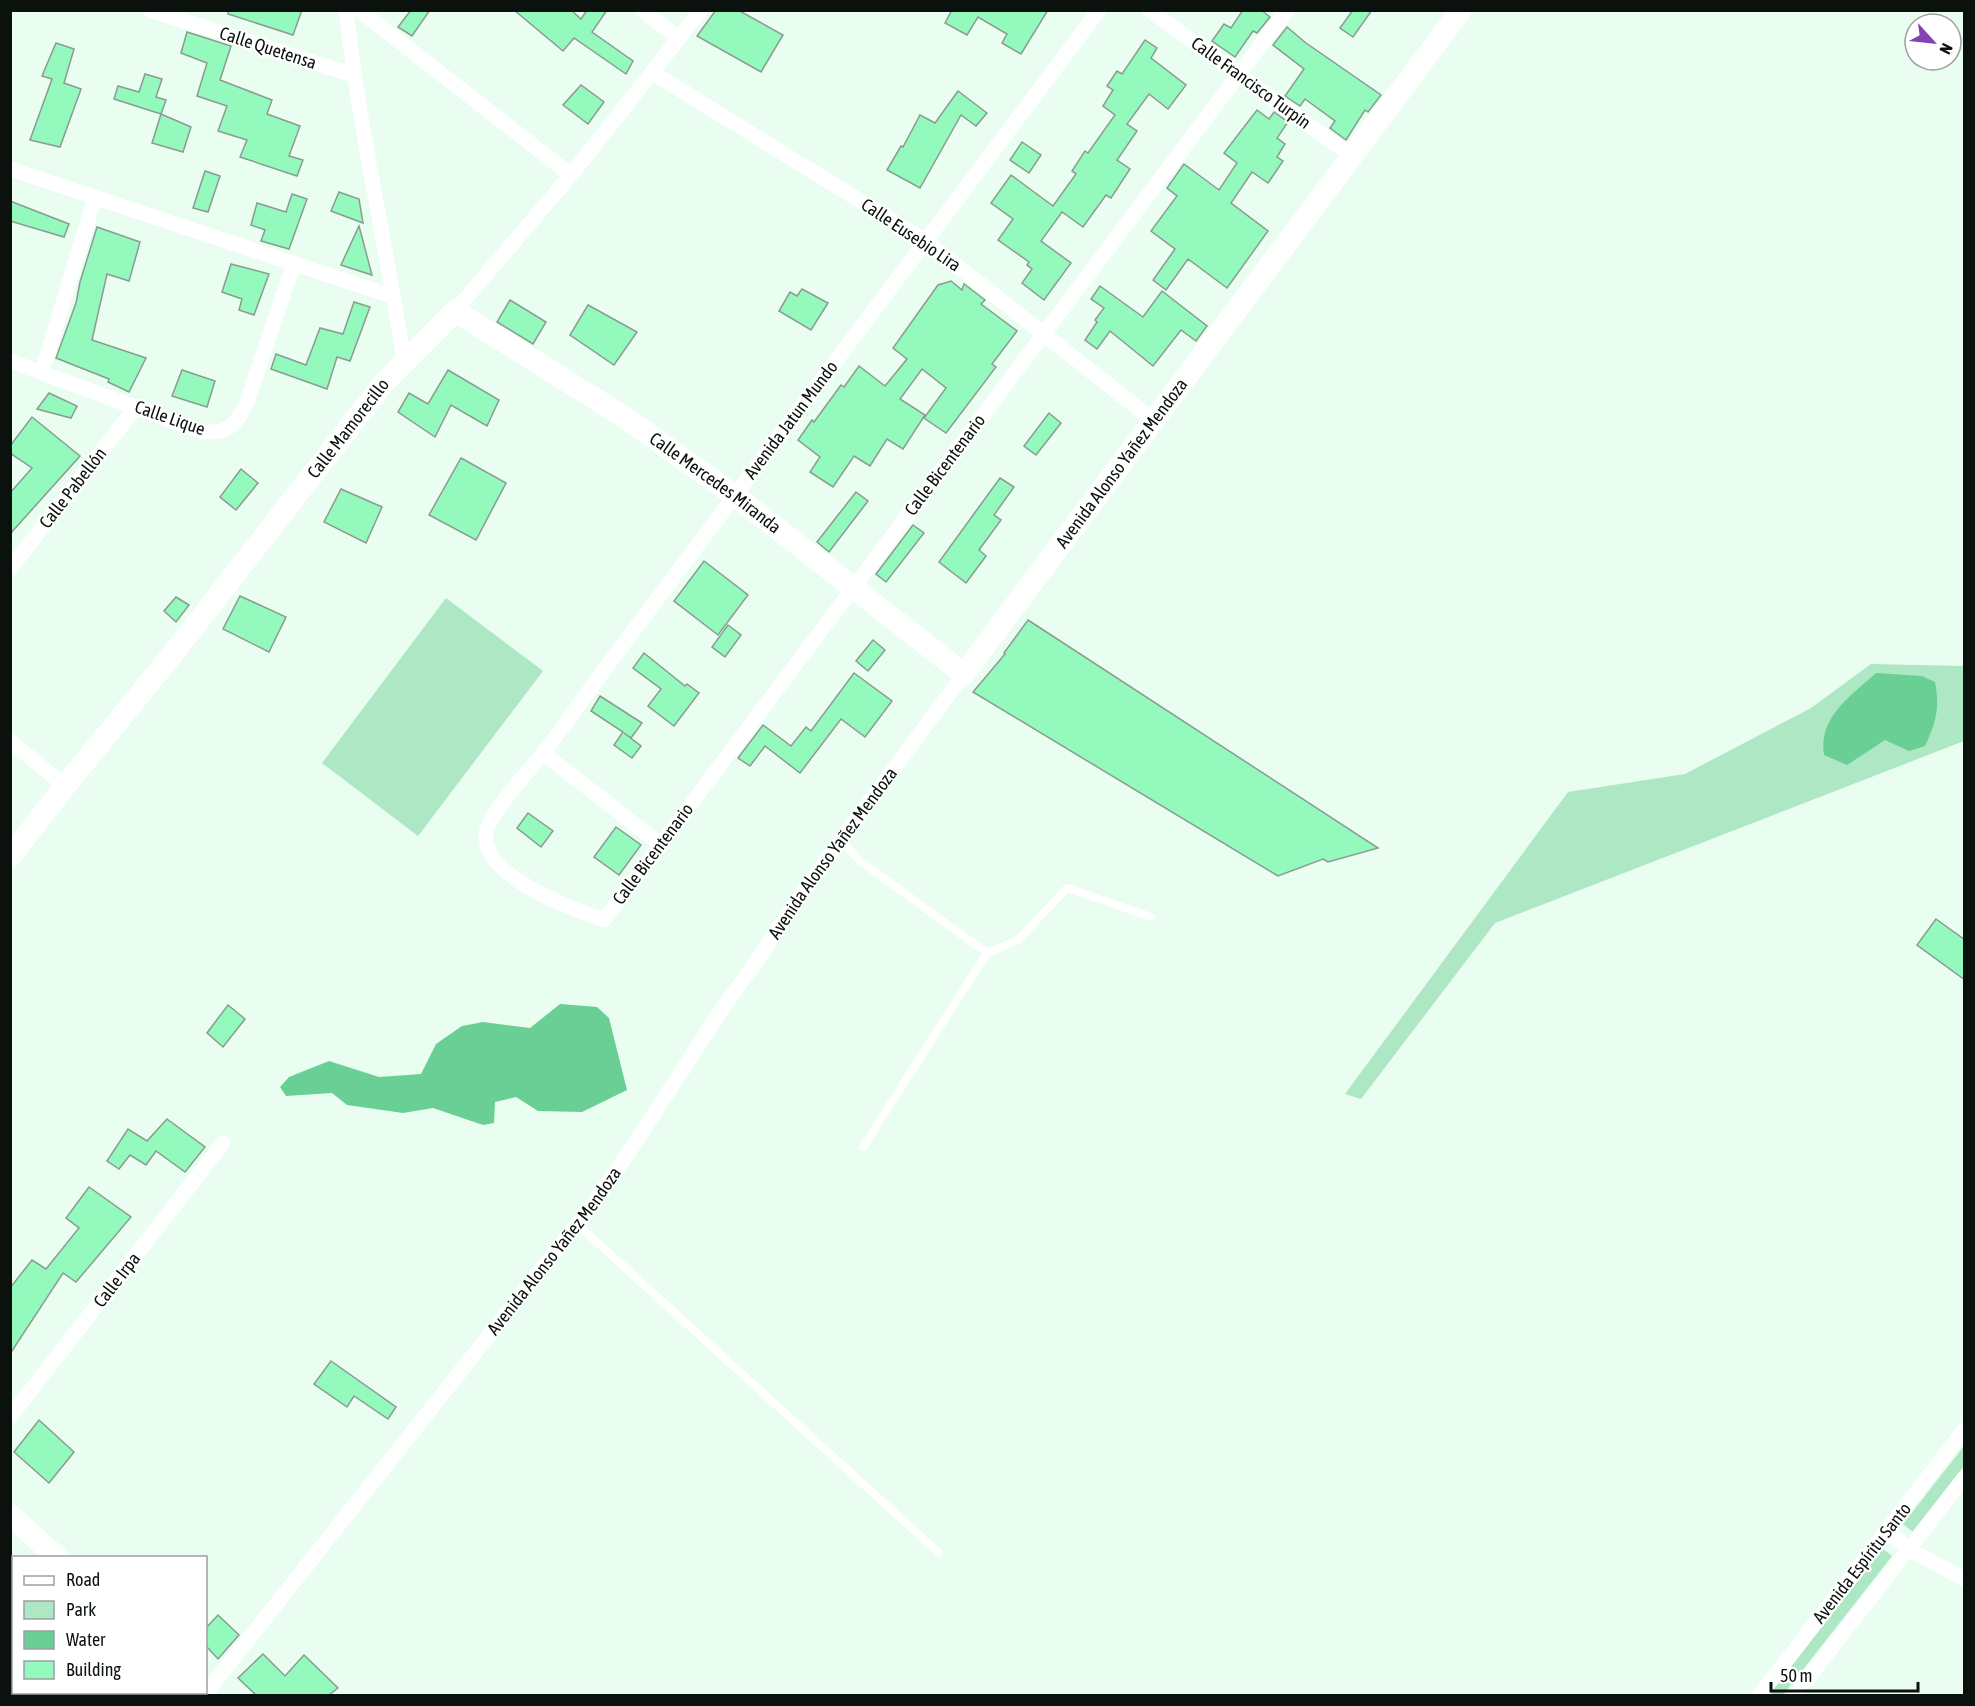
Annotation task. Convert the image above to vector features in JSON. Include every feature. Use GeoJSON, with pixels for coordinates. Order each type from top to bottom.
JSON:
{"type":"FeatureCollection","features":[{"type":"Feature","properties":{"kind":"street","name":"Calle Quetensa"},"geometry":{"type":"LineString","coordinates":[[150,10],[353,75]]}},
{"type":"Feature","properties":{"kind":"street"},"geometry":{"type":"LineString","coordinates":[[346,10],[353,75],[404,361]]}},
{"type":"Feature","properties":{"kind":"street"},"geometry":{"type":"LineString","coordinates":[[359,10],[570,176]]}},
{"type":"Feature","properties":{"kind":"street"},"geometry":{"type":"LineString","coordinates":[[642,10],[680,38]]}},
{"type":"Feature","properties":{"kind":"street","name":"Calle Mamorecillo"},"geometry":{"type":"LineString","coordinates":[[10,857],[172,655],[383,384],[455,311],[570,176],[701,10]]}},
{"type":"Feature","properties":{"kind":"street","name":"Avenida Jatun Mundo"},"geometry":{"type":"LineString","coordinates":[[604,920],[551,900],[498,864],[487,848],[486,831],[495,813],[543,753],[1099,10]]}},
{"type":"Feature","properties":{"kind":"street","name":"Calle Francisco Turpín"},"geometry":{"type":"LineString","coordinates":[[1149,10],[1352,156]]}},
{"type":"Feature","properties":{"kind":"street","name":"Calle Bicentenario"},"geometry":{"type":"LineString","coordinates":[[604,920],[1287,10]]}},
{"type":"Feature","properties":{"kind":"street","name":"Avenida Alonso Yañez Mendoza"},"geometry":{"type":"LineString","coordinates":[[207,1691],[577,1224],[633,1146],[722,1009],[804,890],[1461,10]]}},
{"type":"Feature","properties":{"kind":"street","name":"Calle Eusebio Lira"},"geometry":{"type":"LineString","coordinates":[[653,73],[927,242],[1153,420]]}},
{"type":"Feature","properties":{"kind":"street"},"geometry":{"type":"LineString","coordinates":[[10,169],[394,297]]}},
{"type":"Feature","properties":{"kind":"street"},"geometry":{"type":"LineString","coordinates":[[42,372],[95,197]]}},
{"type":"Feature","properties":{"kind":"street","name":"Calle Lique"},"geometry":{"type":"LineString","coordinates":[[10,361],[199,431],[214,433],[228,429],[239,419],[246,405],[294,263]]}},
{"type":"Feature","properties":{"kind":"street","name":"Calle Mercedes Miranda"},"geometry":{"type":"LineString","coordinates":[[455,311],[624,417],[734,495],[964,674]]}},
{"type":"Feature","properties":{"kind":"street","name":"Calle Pabellón"},"geometry":{"type":"LineString","coordinates":[[10,569],[136,407]]}},
{"type":"Feature","properties":{"kind":"street"},"geometry":{"type":"LineString","coordinates":[[10,741],[65,786]]}},
{"type":"Feature","properties":{"kind":"street"},"geometry":{"type":"LineString","coordinates":[[543,753],[660,844]]}},
{"type":"Feature","properties":{"kind":"street","name":"Calle Irpa"},"geometry":{"type":"LineString","coordinates":[[10,1418],[222,1143]]}},
{"type":"Feature","properties":{"kind":"street","name":"Avenida Espíritu Santo"},"geometry":{"type":"LineString","coordinates":[[1759,1695],[1965,1430]]}},
{"type":"Feature","properties":{"kind":"street","name":"Avenida Espíritu Santo"},"geometry":{"type":"LineString","coordinates":[[1794,1695],[1965,1478]]}},
{"type":"Feature","properties":{"kind":"street"},"geometry":{"type":"LineString","coordinates":[[10,1515],[57,1556]]}},
{"type":"Feature","properties":{"kind":"street"},"geometry":{"type":"LineString","coordinates":[[1886,1531],[1909,1550],[1965,1579]]}},
{"type":"Feature","properties":{"kind":"lane"},"geometry":{"type":"LineString","coordinates":[[841,840],[860,861],[987,953]]}},
{"type":"Feature","properties":{"kind":"lane"},"geometry":{"type":"LineString","coordinates":[[863,1147],[987,953],[1018,940],[1067,888],[1151,918]]}},
{"type":"Feature","properties":{"kind":"lane"},"geometry":{"type":"LineString","coordinates":[[577,1224],[938,1552]]}},
{"type":"Feature","properties":{"kind":"green space"},"geometry":{"type":"Polygon","coordinates":[[[446,598],[543,671],[418,836],[322,763],[446,598]]]}},
{"type":"Feature","properties":{"kind":"green space"},"geometry":{"type":"Polygon","coordinates":[[[1871,664],[1964,666],[1964,741],[1495,923],[1361,1099],[1345,1094],[1568,792],[1685,774],[1811,708],[1871,664]]]}},
{"type":"Feature","properties":{"kind":"green space"},"geometry":{"type":"Polygon","coordinates":[[[1964,1446],[1964,1466],[1913,1532],[1903,1524],[1964,1446]]]}},
{"type":"Feature","properties":{"kind":"green space"},"geometry":{"type":"Polygon","coordinates":[[[1883,1549],[1892,1556],[1783,1695],[1770,1693],[1883,1549]]]}},
{"type":"Feature","properties":{"kind":"water"},"geometry":{"type":"Polygon","coordinates":[[[1876,673],[1922,676],[1935,682],[1936,715],[1925,746],[1909,751],[1885,740],[1847,765],[1824,755],[1823,742],[1831,718],[1847,699],[1876,673]]]}},
{"type":"Feature","properties":{"kind":"water"},"geometry":{"type":"Polygon","coordinates":[[[560,1004],[597,1007],[609,1018],[627,1090],[582,1112],[538,1111],[516,1097],[495,1102],[494,1123],[483,1125],[433,1108],[403,1113],[347,1105],[332,1093],[286,1096],[280,1087],[289,1077],[329,1061],[379,1077],[421,1074],[436,1044],[462,1026],[483,1022],[530,1028],[560,1004]]]}},
{"type":"Feature","properties":{"kind":"building"},"geometry":{"type":"Polygon","coordinates":[[[228,10],[302,10],[293,35],[228,14],[228,10]]]}},
{"type":"Feature","properties":{"kind":"building"},"geometry":{"type":"Polygon","coordinates":[[[411,10],[430,10],[412,36],[398,27],[411,10]]]}},
{"type":"Feature","properties":{"kind":"building"},"geometry":{"type":"Polygon","coordinates":[[[514,10],[571,10],[581,19],[587,10],[607,10],[592,32],[633,61],[626,74],[574,38],[563,51],[514,10]]]}},
{"type":"Feature","properties":{"kind":"building"},"geometry":{"type":"Polygon","coordinates":[[[716,10],[738,10],[783,35],[761,72],[697,36],[716,10]]]}},
{"type":"Feature","properties":{"kind":"building"},"geometry":{"type":"Polygon","coordinates":[[[952,10],[1048,10],[1021,54],[1002,43],[1007,34],[978,17],[967,35],[945,23],[952,10]]]}},
{"type":"Feature","properties":{"kind":"building"},"geometry":{"type":"Polygon","coordinates":[[[1243,10],[1261,10],[1270,17],[1257,33],[1253,31],[1235,57],[1212,41],[1224,24],[1231,28],[1243,10]]]}},
{"type":"Feature","properties":{"kind":"building"},"geometry":{"type":"Polygon","coordinates":[[[1353,10],[1372,10],[1353,37],[1340,28],[1353,10]]]}},
{"type":"Feature","properties":{"kind":"building"},"geometry":{"type":"Polygon","coordinates":[[[1287,27],[1306,43],[1381,95],[1368,112],[1365,110],[1346,140],[1330,128],[1335,121],[1305,99],[1300,106],[1285,96],[1304,69],[1273,45],[1287,27]]]}},
{"type":"Feature","properties":{"kind":"building"},"geometry":{"type":"Polygon","coordinates":[[[187,32],[231,46],[220,80],[272,100],[267,114],[300,126],[289,156],[303,160],[297,176],[240,157],[247,140],[218,131],[227,106],[197,96],[207,63],[181,53],[187,32]]]}},
{"type":"Feature","properties":{"kind":"building"},"geometry":{"type":"Polygon","coordinates":[[[1145,40],[1157,48],[1151,58],[1186,85],[1168,109],[1149,94],[1127,124],[1137,131],[1117,160],[1130,169],[1111,198],[1106,195],[1083,227],[1062,212],[1041,241],[1071,263],[1044,300],[1022,283],[1032,269],[1027,265],[1029,262],[998,240],[1013,219],[991,203],[1011,175],[1053,206],[1076,174],[1072,171],[1085,151],[1088,153],[1115,115],[1103,106],[1113,90],[1107,86],[1117,71],[1122,74],[1145,40]]]}},
{"type":"Feature","properties":{"kind":"building"},"geometry":{"type":"Polygon","coordinates":[[[56,43],[74,49],[64,83],[81,89],[60,147],[30,140],[52,79],[42,76],[56,43]]]}},
{"type":"Feature","properties":{"kind":"building"},"geometry":{"type":"Polygon","coordinates":[[[145,74],[162,79],[156,97],[166,100],[161,114],[114,99],[118,86],[139,92],[145,74]]]}},
{"type":"Feature","properties":{"kind":"building"},"geometry":{"type":"Polygon","coordinates":[[[581,85],[604,102],[588,124],[563,105],[581,85]]]}},
{"type":"Feature","properties":{"kind":"building"},"geometry":{"type":"Polygon","coordinates":[[[958,91],[987,113],[976,126],[961,115],[920,188],[887,170],[901,146],[903,147],[920,115],[935,123],[958,91]]]}},
{"type":"Feature","properties":{"kind":"building"},"geometry":{"type":"Polygon","coordinates":[[[1257,110],[1269,119],[1274,112],[1288,122],[1277,138],[1285,144],[1277,157],[1283,161],[1268,183],[1252,172],[1231,203],[1268,231],[1227,288],[1188,259],[1166,290],[1153,280],[1175,249],[1151,231],[1177,196],[1167,188],[1184,164],[1219,190],[1237,163],[1224,153],[1257,110]]]}},
{"type":"Feature","properties":{"kind":"building"},"geometry":{"type":"Polygon","coordinates":[[[161,114],[191,127],[183,152],[152,143],[161,114]]]}},
{"type":"Feature","properties":{"kind":"building"},"geometry":{"type":"Polygon","coordinates":[[[1022,142],[1041,155],[1029,173],[1010,160],[1022,142]]]}},
{"type":"Feature","properties":{"kind":"building"},"geometry":{"type":"Polygon","coordinates":[[[205,171],[220,176],[208,212],[193,208],[205,171]]]}},
{"type":"Feature","properties":{"kind":"building"},"geometry":{"type":"Polygon","coordinates":[[[339,192],[359,199],[363,223],[331,211],[339,192]]]}},
{"type":"Feature","properties":{"kind":"building"},"geometry":{"type":"Polygon","coordinates":[[[292,194],[307,199],[289,249],[261,241],[265,230],[251,225],[257,203],[286,212],[292,194]]]}},
{"type":"Feature","properties":{"kind":"building"},"geometry":{"type":"Polygon","coordinates":[[[10,201],[69,224],[64,237],[10,221],[10,201]]]}},
{"type":"Feature","properties":{"kind":"building"},"geometry":{"type":"Polygon","coordinates":[[[359,226],[372,275],[341,265],[359,226]]]}},
{"type":"Feature","properties":{"kind":"building"},"geometry":{"type":"Polygon","coordinates":[[[97,227],[140,242],[129,281],[107,274],[92,340],[146,358],[129,392],[108,382],[109,379],[56,358],[76,303],[97,227]]]}},
{"type":"Feature","properties":{"kind":"building"},"geometry":{"type":"Polygon","coordinates":[[[231,264],[269,274],[254,315],[239,310],[242,299],[222,292],[231,264]]]}},
{"type":"Feature","properties":{"kind":"building"},"geometry":{"type":"Polygon","coordinates":[[[951,281],[962,290],[964,284],[985,300],[981,304],[1017,331],[992,364],[996,367],[946,433],[924,418],[946,388],[922,369],[900,399],[925,415],[903,449],[887,439],[870,466],[854,456],[833,487],[810,472],[820,457],[798,440],[812,420],[814,422],[841,385],[844,387],[859,366],[885,386],[907,359],[893,348],[938,285],[951,281]]]}},
{"type":"Feature","properties":{"kind":"building"},"geometry":{"type":"Polygon","coordinates":[[[1100,286],[1143,317],[1162,291],[1207,326],[1196,341],[1181,330],[1153,366],[1110,331],[1097,349],[1085,340],[1104,308],[1091,299],[1100,286]]]}},
{"type":"Feature","properties":{"kind":"building"},"geometry":{"type":"Polygon","coordinates":[[[802,289],[828,303],[811,330],[779,311],[790,292],[797,296],[802,289]]]}},
{"type":"Feature","properties":{"kind":"building"},"geometry":{"type":"Polygon","coordinates":[[[510,300],[546,322],[533,344],[497,322],[510,300]]]}},
{"type":"Feature","properties":{"kind":"building"},"geometry":{"type":"Polygon","coordinates":[[[354,302],[370,307],[350,361],[337,357],[327,389],[271,369],[276,354],[306,365],[320,328],[343,334],[354,302]]]}},
{"type":"Feature","properties":{"kind":"building"},"geometry":{"type":"Polygon","coordinates":[[[588,305],[637,332],[614,365],[570,335],[588,305]]]}},
{"type":"Feature","properties":{"kind":"building"},"geometry":{"type":"Polygon","coordinates":[[[182,370],[215,381],[207,407],[172,396],[182,370]]]}},
{"type":"Feature","properties":{"kind":"building"},"geometry":{"type":"Polygon","coordinates":[[[448,370],[499,400],[487,426],[451,405],[435,437],[398,412],[409,393],[428,404],[448,370]]]}},
{"type":"Feature","properties":{"kind":"building"},"geometry":{"type":"Polygon","coordinates":[[[49,393],[77,406],[71,418],[37,409],[49,393]]]}},
{"type":"Feature","properties":{"kind":"building"},"geometry":{"type":"Polygon","coordinates":[[[1049,413],[1061,423],[1036,455],[1024,446],[1049,413]]]}},
{"type":"Feature","properties":{"kind":"building"},"geometry":{"type":"Polygon","coordinates":[[[32,417],[80,456],[10,534],[10,493],[32,468],[10,453],[10,446],[32,417]]]}},
{"type":"Feature","properties":{"kind":"building"},"geometry":{"type":"Polygon","coordinates":[[[461,458],[506,483],[476,540],[429,515],[461,458]]]}},
{"type":"Feature","properties":{"kind":"building"},"geometry":{"type":"Polygon","coordinates":[[[241,469],[258,483],[236,510],[220,497],[241,469]]]}},
{"type":"Feature","properties":{"kind":"building"},"geometry":{"type":"Polygon","coordinates":[[[1000,478],[1014,487],[994,515],[1001,520],[979,550],[986,556],[966,583],[939,562],[1000,478]]]}},
{"type":"Feature","properties":{"kind":"building"},"geometry":{"type":"Polygon","coordinates":[[[341,489],[382,507],[366,543],[324,522],[341,489]]]}},
{"type":"Feature","properties":{"kind":"building"},"geometry":{"type":"Polygon","coordinates":[[[856,492],[868,501],[829,552],[817,542],[856,492]]]}},
{"type":"Feature","properties":{"kind":"building"},"geometry":{"type":"Polygon","coordinates":[[[913,525],[924,533],[886,582],[876,574],[913,525]]]}},
{"type":"Feature","properties":{"kind":"building"},"geometry":{"type":"Polygon","coordinates":[[[704,561],[748,595],[718,635],[674,601],[704,561]]]}},
{"type":"Feature","properties":{"kind":"building"},"geometry":{"type":"Polygon","coordinates":[[[240,596],[286,617],[269,652],[223,629],[240,596]]]}},
{"type":"Feature","properties":{"kind":"building"},"geometry":{"type":"Polygon","coordinates":[[[176,597],[189,605],[176,622],[164,611],[176,597]]]}},
{"type":"Feature","properties":{"kind":"building"},"geometry":{"type":"Polygon","coordinates":[[[1028,620],[1378,848],[1328,862],[1323,859],[1278,876],[973,692],[1005,654],[1028,620]]]}},
{"type":"Feature","properties":{"kind":"building"},"geometry":{"type":"Polygon","coordinates":[[[728,625],[741,635],[725,657],[712,647],[728,625]]]}},
{"type":"Feature","properties":{"kind":"building"},"geometry":{"type":"Polygon","coordinates":[[[873,640],[885,650],[868,671],[856,661],[873,640]]]}},
{"type":"Feature","properties":{"kind":"building"},"geometry":{"type":"Polygon","coordinates":[[[644,653],[685,686],[687,684],[699,693],[674,726],[648,706],[661,689],[633,668],[644,653]]]}},
{"type":"Feature","properties":{"kind":"building"},"geometry":{"type":"Polygon","coordinates":[[[854,673],[892,701],[865,737],[841,719],[800,773],[765,746],[750,766],[738,758],[763,725],[791,746],[806,727],[811,731],[854,673]]]}},
{"type":"Feature","properties":{"kind":"building"},"geometry":{"type":"Polygon","coordinates":[[[600,696],[642,723],[631,738],[624,733],[641,746],[632,758],[614,745],[623,732],[591,711],[600,696]]]}},
{"type":"Feature","properties":{"kind":"building"},"geometry":{"type":"Polygon","coordinates":[[[528,813],[553,831],[541,847],[517,828],[528,813]]]}},
{"type":"Feature","properties":{"kind":"building"},"geometry":{"type":"Polygon","coordinates":[[[616,827],[641,845],[619,875],[594,857],[616,827]]]}},
{"type":"Feature","properties":{"kind":"building"},"geometry":{"type":"Polygon","coordinates":[[[1936,919],[1965,940],[1965,980],[1917,945],[1936,919]]]}},
{"type":"Feature","properties":{"kind":"building"},"geometry":{"type":"Polygon","coordinates":[[[228,1005],[245,1019],[223,1047],[207,1033],[228,1005]]]}},
{"type":"Feature","properties":{"kind":"building"},"geometry":{"type":"Polygon","coordinates":[[[167,1119],[205,1147],[185,1172],[156,1151],[146,1165],[130,1155],[119,1169],[107,1161],[128,1129],[147,1141],[167,1119]]]}},
{"type":"Feature","properties":{"kind":"building"},"geometry":{"type":"Polygon","coordinates":[[[89,1187],[131,1217],[76,1282],[63,1273],[10,1354],[10,1288],[32,1260],[46,1269],[79,1228],[66,1218],[89,1187]]]}},
{"type":"Feature","properties":{"kind":"building"},"geometry":{"type":"Polygon","coordinates":[[[331,1361],[396,1407],[388,1419],[354,1396],[347,1407],[314,1384],[331,1361]]]}},
{"type":"Feature","properties":{"kind":"building"},"geometry":{"type":"Polygon","coordinates":[[[39,1420],[74,1452],[49,1483],[14,1452],[39,1420]]]}},
{"type":"Feature","properties":{"kind":"building"},"geometry":{"type":"Polygon","coordinates":[[[218,1615],[239,1635],[218,1659],[207,1647],[207,1627],[218,1615]]]}},
{"type":"Feature","properties":{"kind":"building"},"geometry":{"type":"Polygon","coordinates":[[[263,1654],[285,1676],[304,1655],[338,1688],[329,1695],[256,1695],[238,1678],[263,1654]]]}}]}
